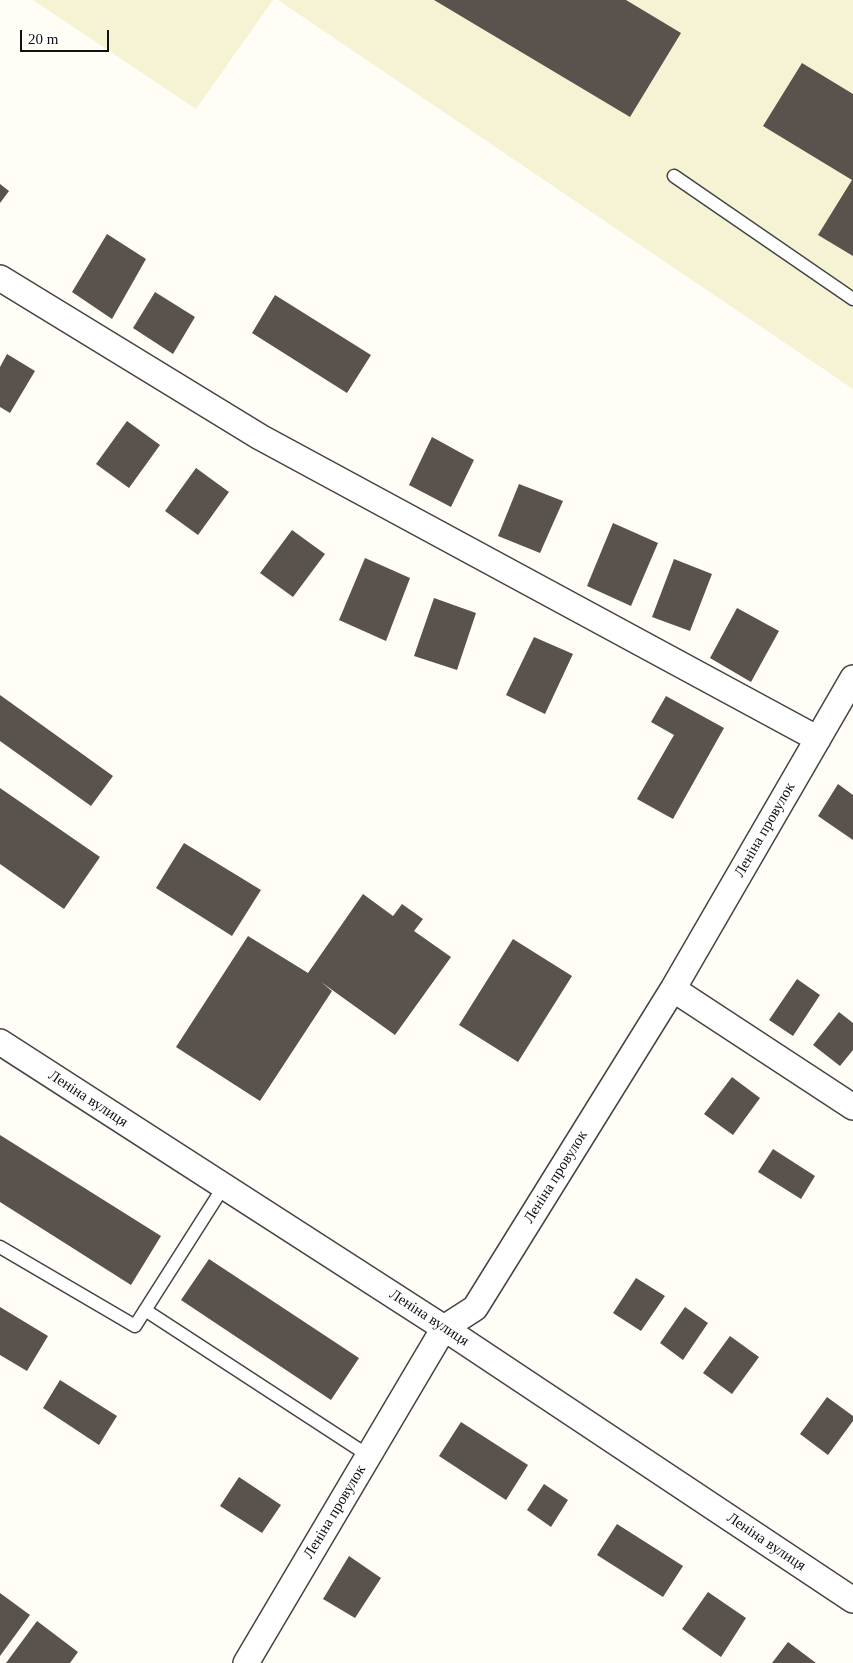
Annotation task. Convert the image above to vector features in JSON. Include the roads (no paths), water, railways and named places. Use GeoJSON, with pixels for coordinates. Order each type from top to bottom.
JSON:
{"type":"FeatureCollection","features":[{"type":"Feature","properties":{"kind":"street"},"geometry":{"type":"LineString","coordinates":[[0,278],[260,437],[818,739]]}},
{"type":"Feature","properties":{"kind":"street","name":"Леніна провулок"},"geometry":{"type":"LineString","coordinates":[[246,1663],[444,1328],[475,1308],[672,989],[853,678]]}},
{"type":"Feature","properties":{"kind":"street"},"geometry":{"type":"LineString","coordinates":[[672,989],[853,1107]]}},
{"type":"Feature","properties":{"kind":"street","name":"Леніна вулиця"},"geometry":{"type":"LineString","coordinates":[[0,1042],[444,1328],[853,1600]]}},
{"type":"Feature","properties":{"kind":"lane"},"geometry":{"type":"LineString","coordinates":[[674,176],[853,299]]}},
{"type":"Feature","properties":{"kind":"lane"},"geometry":{"type":"LineString","coordinates":[[0,1247],[135,1326],[224,1186]]}},
{"type":"Feature","properties":{"kind":"lane"},"geometry":{"type":"LineString","coordinates":[[145,1310],[369,1456]]}}]}
